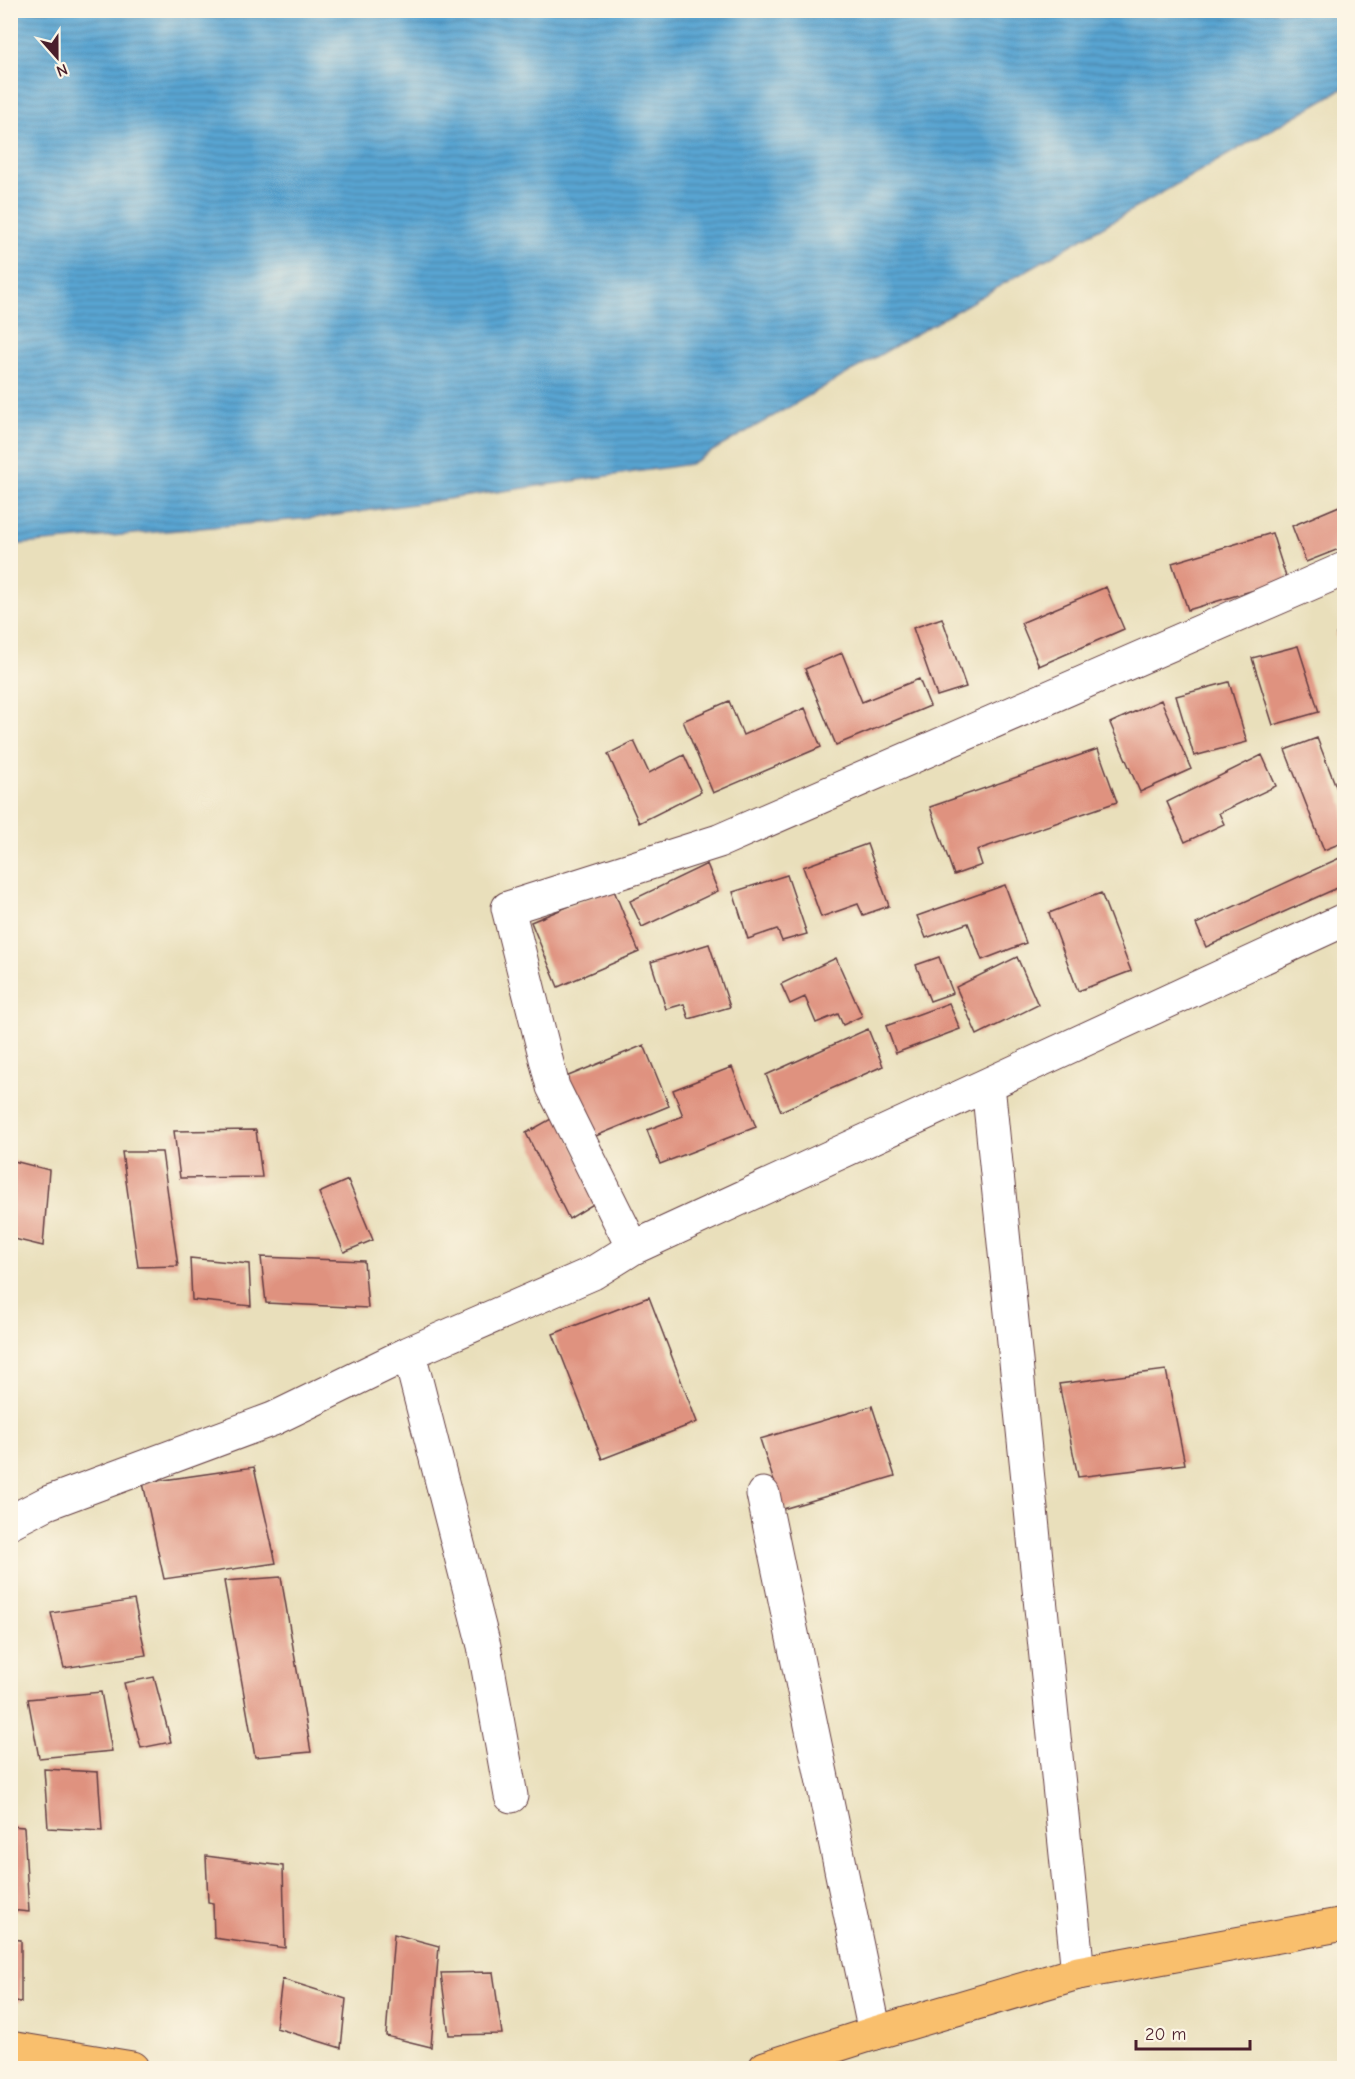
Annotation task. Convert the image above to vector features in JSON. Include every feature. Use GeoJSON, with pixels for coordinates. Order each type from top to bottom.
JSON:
{"type":"FeatureCollection","features":[{"type":"Feature","properties":{"kind":"main road"},"geometry":{"type":"LineString","coordinates":[[765,2068],[1078,1973],[1344,1924]]}},
{"type":"Feature","properties":{"kind":"main road"},"geometry":{"type":"LineString","coordinates":[[10,2048],[132,2068]]}},
{"type":"Feature","properties":{"kind":"street"},"geometry":{"type":"LineString","coordinates":[[633,1248],[553,1087],[508,908],[719,842],[1344,569]]}},
{"type":"Feature","properties":{"kind":"street"},"geometry":{"type":"LineString","coordinates":[[10,1522],[47,1503],[273,1419],[409,1353],[593,1273],[633,1248],[1344,920]]}},
{"type":"Feature","properties":{"kind":"street"},"geometry":{"type":"LineString","coordinates":[[988,1084],[1078,1973]]}},
{"type":"Feature","properties":{"kind":"street"},"geometry":{"type":"LineString","coordinates":[[409,1353],[484,1646],[511,1796]]}},
{"type":"Feature","properties":{"kind":"street"},"geometry":{"type":"LineString","coordinates":[[763,1494],[875,2033]]}},
{"type":"Feature","properties":{"kind":"water"},"geometry":{"type":"Polygon","coordinates":[[[11,10],[1344,11],[1344,88],[690,464],[323,517],[11,545],[11,10]]]}},
{"type":"Feature","properties":{"kind":"building"},"geometry":{"type":"Polygon","coordinates":[[[1344,504],[1344,547],[1306,562],[1292,526],[1344,504]]]}},
{"type":"Feature","properties":{"kind":"building"},"geometry":{"type":"Polygon","coordinates":[[[1272,533],[1287,580],[1188,610],[1172,563],[1272,533]]]}},
{"type":"Feature","properties":{"kind":"building"},"geometry":{"type":"Polygon","coordinates":[[[1106,587],[1124,629],[1039,666],[1021,623],[1106,587]]]}},
{"type":"Feature","properties":{"kind":"building"},"geometry":{"type":"Polygon","coordinates":[[[942,618],[966,687],[937,696],[913,628],[942,618]]]}},
{"type":"Feature","properties":{"kind":"building"},"geometry":{"type":"Polygon","coordinates":[[[1344,630],[1344,655],[1336,634],[1344,630]]]}},
{"type":"Feature","properties":{"kind":"building"},"geometry":{"type":"Polygon","coordinates":[[[1298,646],[1319,712],[1273,725],[1252,658],[1298,646]]]}},
{"type":"Feature","properties":{"kind":"building"},"geometry":{"type":"Polygon","coordinates":[[[842,653],[862,702],[919,679],[930,706],[836,745],[805,669],[842,653]]]}},
{"type":"Feature","properties":{"kind":"building"},"geometry":{"type":"Polygon","coordinates":[[[1229,682],[1247,742],[1194,756],[1176,696],[1229,682]]]}},
{"type":"Feature","properties":{"kind":"building"},"geometry":{"type":"Polygon","coordinates":[[[1161,700],[1191,769],[1140,792],[1110,723],[1161,700]]]}},
{"type":"Feature","properties":{"kind":"building"},"geometry":{"type":"Polygon","coordinates":[[[729,701],[743,735],[805,708],[821,747],[713,793],[683,721],[729,701]]]}},
{"type":"Feature","properties":{"kind":"building"},"geometry":{"type":"Polygon","coordinates":[[[1317,738],[1344,807],[1344,842],[1324,850],[1285,750],[1317,738]]]}},
{"type":"Feature","properties":{"kind":"building"},"geometry":{"type":"Polygon","coordinates":[[[634,741],[649,773],[684,755],[701,792],[639,823],[608,754],[634,741]]]}},
{"type":"Feature","properties":{"kind":"building"},"geometry":{"type":"Polygon","coordinates":[[[1098,749],[1117,802],[977,850],[982,865],[954,875],[930,807],[1098,749]]]}},
{"type":"Feature","properties":{"kind":"building"},"geometry":{"type":"Polygon","coordinates":[[[1262,755],[1276,786],[1219,813],[1224,824],[1185,842],[1167,802],[1262,755]]]}},
{"type":"Feature","properties":{"kind":"building"},"geometry":{"type":"Polygon","coordinates":[[[867,844],[889,906],[863,915],[858,904],[821,917],[803,867],[867,844]]]}},
{"type":"Feature","properties":{"kind":"building"},"geometry":{"type":"Polygon","coordinates":[[[1344,856],[1344,885],[1206,947],[1196,924],[1344,856]]]}},
{"type":"Feature","properties":{"kind":"building"},"geometry":{"type":"Polygon","coordinates":[[[707,864],[718,891],[642,927],[630,901],[707,864]]]}},
{"type":"Feature","properties":{"kind":"building"},"geometry":{"type":"Polygon","coordinates":[[[787,875],[807,934],[782,941],[777,929],[748,939],[733,892],[787,875]]]}},
{"type":"Feature","properties":{"kind":"building"},"geometry":{"type":"Polygon","coordinates":[[[1005,885],[1026,943],[982,960],[968,923],[926,938],[917,916],[1005,885]]]}},
{"type":"Feature","properties":{"kind":"building"},"geometry":{"type":"Polygon","coordinates":[[[613,888],[639,952],[558,987],[531,922],[613,888]]]}},
{"type":"Feature","properties":{"kind":"building"},"geometry":{"type":"Polygon","coordinates":[[[1101,893],[1131,971],[1078,991],[1049,913],[1101,893]]]}},
{"type":"Feature","properties":{"kind":"building"},"geometry":{"type":"Polygon","coordinates":[[[709,944],[730,1007],[689,1019],[684,1004],[666,1009],[651,962],[709,944]]]}},
{"type":"Feature","properties":{"kind":"building"},"geometry":{"type":"Polygon","coordinates":[[[939,957],[953,993],[930,1001],[916,965],[939,957]]]}},
{"type":"Feature","properties":{"kind":"building"},"geometry":{"type":"Polygon","coordinates":[[[1017,957],[1038,1005],[977,1035],[956,987],[1017,957]]]}},
{"type":"Feature","properties":{"kind":"building"},"geometry":{"type":"Polygon","coordinates":[[[836,958],[862,1016],[843,1025],[838,1014],[816,1023],[805,997],[790,1004],[781,984],[836,958]]]}},
{"type":"Feature","properties":{"kind":"building"},"geometry":{"type":"Polygon","coordinates":[[[949,1003],[960,1029],[896,1053],[886,1026],[949,1003]]]}},
{"type":"Feature","properties":{"kind":"building"},"geometry":{"type":"Polygon","coordinates":[[[868,1029],[883,1066],[781,1111],[766,1075],[868,1029]]]}},
{"type":"Feature","properties":{"kind":"building"},"geometry":{"type":"Polygon","coordinates":[[[644,1045],[669,1106],[591,1138],[566,1077],[644,1045]]]}},
{"type":"Feature","properties":{"kind":"building"},"geometry":{"type":"Polygon","coordinates":[[[732,1067],[756,1127],[660,1164],[647,1130],[683,1116],[673,1090],[732,1067]]]}},
{"type":"Feature","properties":{"kind":"building"},"geometry":{"type":"Polygon","coordinates":[[[558,1115],[600,1200],[569,1219],[526,1133],[558,1115]]]}},
{"type":"Feature","properties":{"kind":"building"},"geometry":{"type":"Polygon","coordinates":[[[256,1130],[262,1177],[180,1178],[174,1131],[256,1130]]]}},
{"type":"Feature","properties":{"kind":"building"},"geometry":{"type":"Polygon","coordinates":[[[122,1152],[162,1152],[178,1266],[138,1267],[122,1152]]]}},
{"type":"Feature","properties":{"kind":"building"},"geometry":{"type":"Polygon","coordinates":[[[10,1160],[49,1170],[43,1246],[10,1238],[10,1160]]]}},
{"type":"Feature","properties":{"kind":"building"},"geometry":{"type":"Polygon","coordinates":[[[348,1180],[373,1240],[344,1252],[319,1193],[348,1180]]]}},
{"type":"Feature","properties":{"kind":"building"},"geometry":{"type":"Polygon","coordinates":[[[261,1257],[364,1261],[368,1308],[266,1303],[261,1257]]]}},
{"type":"Feature","properties":{"kind":"building"},"geometry":{"type":"Polygon","coordinates":[[[190,1258],[249,1264],[251,1306],[192,1300],[190,1258]]]}},
{"type":"Feature","properties":{"kind":"building"},"geometry":{"type":"Polygon","coordinates":[[[649,1297],[697,1422],[602,1459],[553,1334],[649,1297]]]}},
{"type":"Feature","properties":{"kind":"building"},"geometry":{"type":"Polygon","coordinates":[[[1166,1370],[1185,1464],[1078,1477],[1059,1384],[1166,1370]]]}},
{"type":"Feature","properties":{"kind":"building"},"geometry":{"type":"Polygon","coordinates":[[[872,1406],[895,1476],[783,1509],[760,1439],[872,1406]]]}},
{"type":"Feature","properties":{"kind":"building"},"geometry":{"type":"Polygon","coordinates":[[[254,1467],[276,1563],[164,1579],[143,1483],[254,1467]]]}},
{"type":"Feature","properties":{"kind":"building"},"geometry":{"type":"Polygon","coordinates":[[[281,1577],[311,1752],[255,1757],[224,1581],[281,1577]]]}},
{"type":"Feature","properties":{"kind":"building"},"geometry":{"type":"Polygon","coordinates":[[[134,1600],[146,1655],[64,1668],[51,1613],[134,1600]]]}},
{"type":"Feature","properties":{"kind":"building"},"geometry":{"type":"Polygon","coordinates":[[[154,1677],[171,1742],[141,1748],[124,1683],[154,1677]]]}},
{"type":"Feature","properties":{"kind":"building"},"geometry":{"type":"Polygon","coordinates":[[[101,1692],[112,1751],[39,1758],[28,1699],[101,1692]]]}},
{"type":"Feature","properties":{"kind":"building"},"geometry":{"type":"Polygon","coordinates":[[[44,1769],[98,1772],[102,1831],[48,1828],[44,1769]]]}},
{"type":"Feature","properties":{"kind":"building"},"geometry":{"type":"Polygon","coordinates":[[[10,1826],[24,1827],[29,1912],[10,1910],[10,1826]]]}},
{"type":"Feature","properties":{"kind":"building"},"geometry":{"type":"Polygon","coordinates":[[[206,1856],[283,1866],[285,1948],[214,1938],[213,1903],[208,1902],[206,1856]]]}},
{"type":"Feature","properties":{"kind":"building"},"geometry":{"type":"Polygon","coordinates":[[[394,1934],[439,1946],[431,2047],[386,2036],[394,1934]]]}},
{"type":"Feature","properties":{"kind":"building"},"geometry":{"type":"Polygon","coordinates":[[[10,1939],[21,1940],[21,2002],[10,2000],[10,1939]]]}},
{"type":"Feature","properties":{"kind":"building"},"geometry":{"type":"Polygon","coordinates":[[[493,1972],[502,2034],[449,2035],[441,1973],[493,1972]]]}},
{"type":"Feature","properties":{"kind":"building"},"geometry":{"type":"Polygon","coordinates":[[[282,1979],[346,1999],[341,2048],[276,2028],[282,1979]]]}}]}
